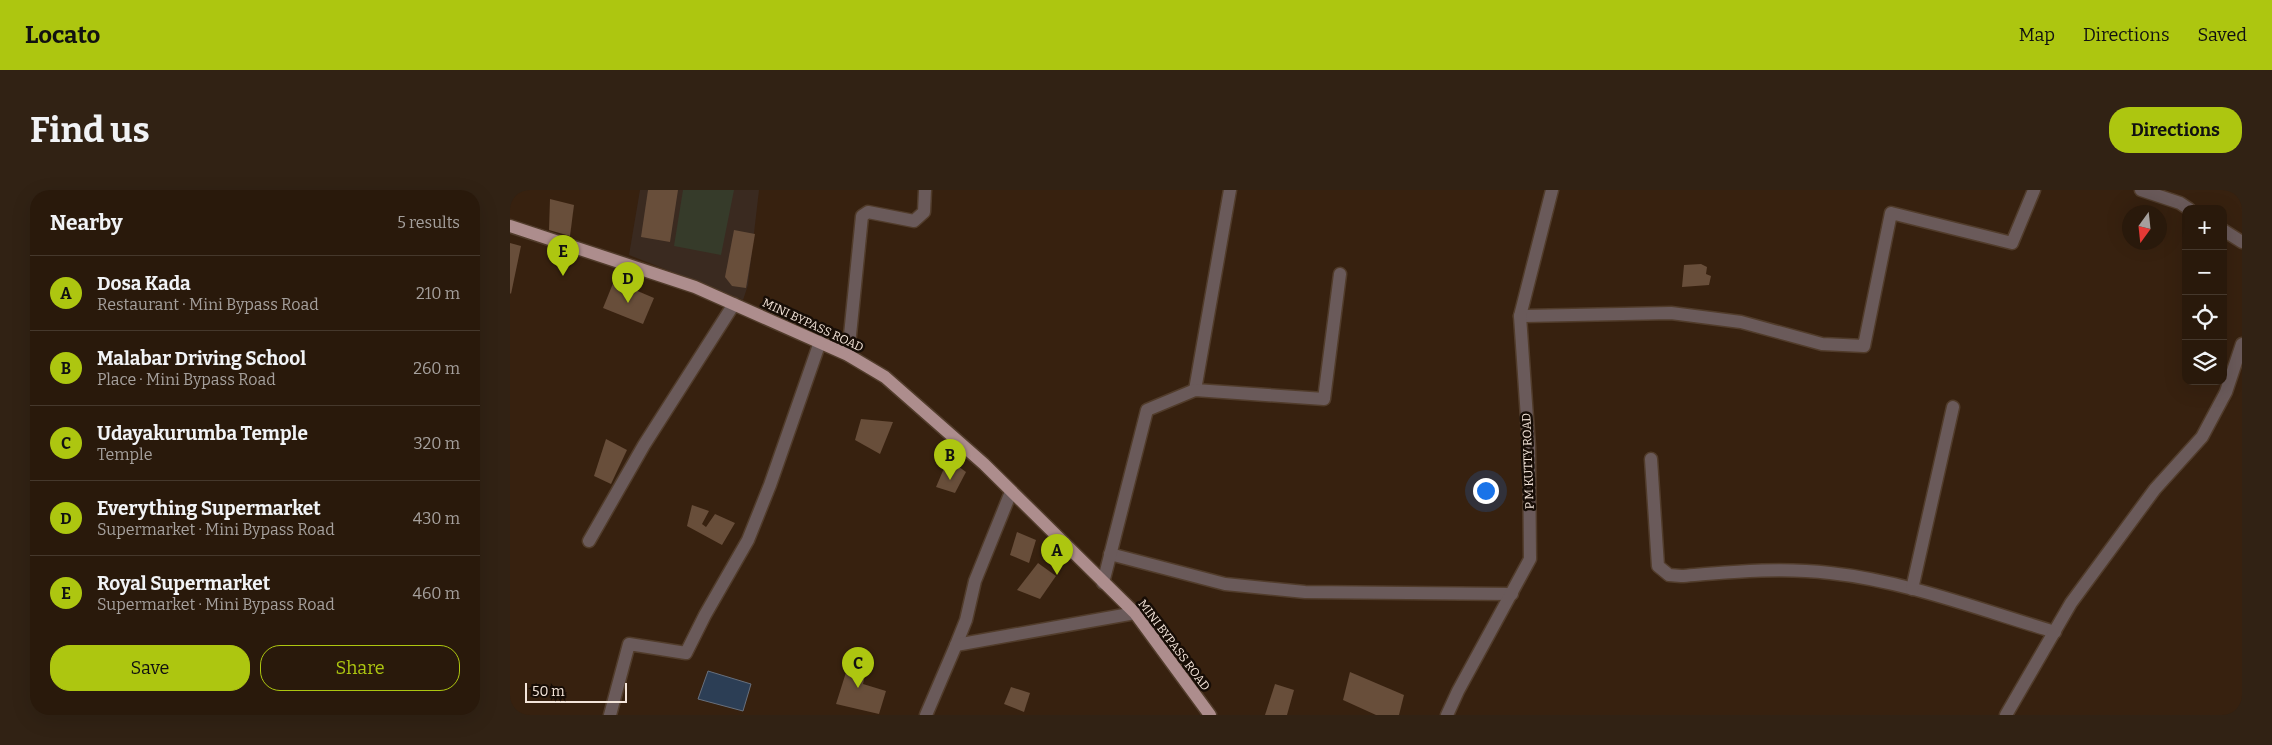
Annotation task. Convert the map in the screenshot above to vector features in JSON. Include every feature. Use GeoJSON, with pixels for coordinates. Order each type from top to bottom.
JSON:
{"type":"FeatureCollection","features":[{"type":"Feature","properties":{"kind":"main road","name":"MINI BYPASS ROAD"},"geometry":{"type":"LineString","coordinates":[[510,226],[694,287],[848,355],[885,377],[984,464],[1135,613],[1210,715]]}},
{"type":"Feature","properties":{"kind":"street"},"geometry":{"type":"LineString","coordinates":[[848,355],[862,216],[868,212],[914,220],[924,212],[925,190]]}},
{"type":"Feature","properties":{"kind":"street"},"geometry":{"type":"LineString","coordinates":[[1195,390],[1230,190]]}},
{"type":"Feature","properties":{"kind":"street","name":"P M KUTTY ROAD"},"geometry":{"type":"LineString","coordinates":[[1448,715],[1458,691],[1530,559],[1529,446],[1520,316],[1552,190]]}},
{"type":"Feature","properties":{"kind":"street"},"geometry":{"type":"LineString","coordinates":[[1520,316],[1671,313],[1741,322],[1822,344],[1864,346],[1891,213],[2012,243],[2034,190]]}},
{"type":"Feature","properties":{"kind":"street"},"geometry":{"type":"LineString","coordinates":[[2142,190],[2183,205]]}},
{"type":"Feature","properties":{"kind":"street"},"geometry":{"type":"LineString","coordinates":[[2227,233],[2242,242]]}},
{"type":"Feature","properties":{"kind":"street"},"geometry":{"type":"LineString","coordinates":[[1103,583],[1147,410],[1195,390],[1324,398],[1340,274]]}},
{"type":"Feature","properties":{"kind":"street"},"geometry":{"type":"LineString","coordinates":[[589,542],[644,445],[734,304]]}},
{"type":"Feature","properties":{"kind":"street"},"geometry":{"type":"LineString","coordinates":[[610,715],[629,644],[686,653],[704,615],[748,540],[770,485],[820,342]]}},
{"type":"Feature","properties":{"kind":"street"},"geometry":{"type":"LineString","coordinates":[[2006,715],[2072,603],[2155,489],[2202,437],[2226,392],[2242,344]]}},
{"type":"Feature","properties":{"kind":"street"},"geometry":{"type":"LineString","coordinates":[[1912,589],[1952,407]]}},
{"type":"Feature","properties":{"kind":"street"},"geometry":{"type":"LineString","coordinates":[[1651,459],[1658,566],[1669,575],[1681,576],[1757,569],[1830,573],[1912,589],[2055,632]]}},
{"type":"Feature","properties":{"kind":"street"},"geometry":{"type":"LineString","coordinates":[[926,715],[966,620],[975,582],[1011,492]]}},
{"type":"Feature","properties":{"kind":"street"},"geometry":{"type":"LineString","coordinates":[[1110,554],[1235,585],[1305,592],[1512,594]]}},
{"type":"Feature","properties":{"kind":"street"},"geometry":{"type":"LineString","coordinates":[[956,645],[1135,613]]}},
{"type":"Feature","properties":{"kind":"shaded area"},"geometry":{"type":"Polygon","coordinates":[[[640,190],[759,190],[748,285],[743,300],[629,255],[640,190]]]}},
{"type":"Feature","properties":{"kind":"green space"},"geometry":{"type":"Polygon","coordinates":[[[683,190],[734,190],[721,255],[674,246],[683,190]]]}},
{"type":"Feature","properties":{"kind":"water"},"geometry":{"type":"Polygon","coordinates":[[[708,671],[751,684],[743,711],[698,699],[708,671]]]}},
{"type":"Feature","properties":{"kind":"building"},"geometry":{"type":"Polygon","coordinates":[[[648,190],[678,190],[670,242],[641,237],[648,190]]]}},
{"type":"Feature","properties":{"kind":"building"},"geometry":{"type":"Polygon","coordinates":[[[550,199],[574,205],[570,236],[549,230],[550,199]]]}},
{"type":"Feature","properties":{"kind":"building"},"geometry":{"type":"Polygon","coordinates":[[[734,230],[755,234],[746,288],[732,286],[725,277],[734,230]]]}},
{"type":"Feature","properties":{"kind":"building"},"geometry":{"type":"Polygon","coordinates":[[[510,243],[521,246],[511,294],[510,293],[510,243]]]}},
{"type":"Feature","properties":{"kind":"building"},"geometry":{"type":"Polygon","coordinates":[[[1701,264],[1707,267],[1706,274],[1711,276],[1709,285],[1682,287],[1684,265],[1701,264]]]}},
{"type":"Feature","properties":{"kind":"building"},"geometry":{"type":"Polygon","coordinates":[[[614,281],[654,298],[643,324],[603,308],[614,281]]]}},
{"type":"Feature","properties":{"kind":"building"},"geometry":{"type":"Polygon","coordinates":[[[861,419],[893,422],[880,454],[855,440],[861,419]]]}},
{"type":"Feature","properties":{"kind":"building"},"geometry":{"type":"Polygon","coordinates":[[[606,439],[627,450],[611,484],[594,476],[606,439]]]}},
{"type":"Feature","properties":{"kind":"building"},"geometry":{"type":"Polygon","coordinates":[[[948,459],[966,472],[955,493],[936,487],[948,459]]]}},
{"type":"Feature","properties":{"kind":"building"},"geometry":{"type":"Polygon","coordinates":[[[692,505],[709,511],[702,524],[706,527],[715,514],[735,523],[722,545],[687,526],[692,505]]]}},
{"type":"Feature","properties":{"kind":"building"},"geometry":{"type":"Polygon","coordinates":[[[1017,532],[1036,540],[1029,563],[1010,555],[1017,532]]]}},
{"type":"Feature","properties":{"kind":"building"},"geometry":{"type":"Polygon","coordinates":[[[1038,563],[1056,576],[1040,599],[1017,590],[1038,563]]]}},
{"type":"Feature","properties":{"kind":"building"},"geometry":{"type":"Polygon","coordinates":[[[848,666],[866,671],[863,684],[886,691],[879,714],[836,704],[848,666]]]}},
{"type":"Feature","properties":{"kind":"building"},"geometry":{"type":"Polygon","coordinates":[[[1350,672],[1404,695],[1399,715],[1376,715],[1343,700],[1350,672]]]}},
{"type":"Feature","properties":{"kind":"building"},"geometry":{"type":"Polygon","coordinates":[[[1275,684],[1294,690],[1287,715],[1265,715],[1275,684]]]}},
{"type":"Feature","properties":{"kind":"building"},"geometry":{"type":"Polygon","coordinates":[[[1011,687],[1030,693],[1024,712],[1004,704],[1011,687]]]}},
{"type":"Feature","properties":{"kind":"place","name":"Royal Supermarket"},"geometry":{"type":"Point","coordinates":[563,276]}},
{"type":"Feature","properties":{"kind":"place","name":"Everything Supermarket"},"geometry":{"type":"Point","coordinates":[628,303]}},
{"type":"Feature","properties":{"kind":"place","name":"Malabar Driving School"},"geometry":{"type":"Point","coordinates":[950,480]}},
{"type":"Feature","properties":{"kind":"place","name":"Dosa Kada"},"geometry":{"type":"Point","coordinates":[1057,575]}},
{"type":"Feature","properties":{"kind":"place","name":"Udayakurumba Temple"},"geometry":{"type":"Point","coordinates":[858,688]}}]}
